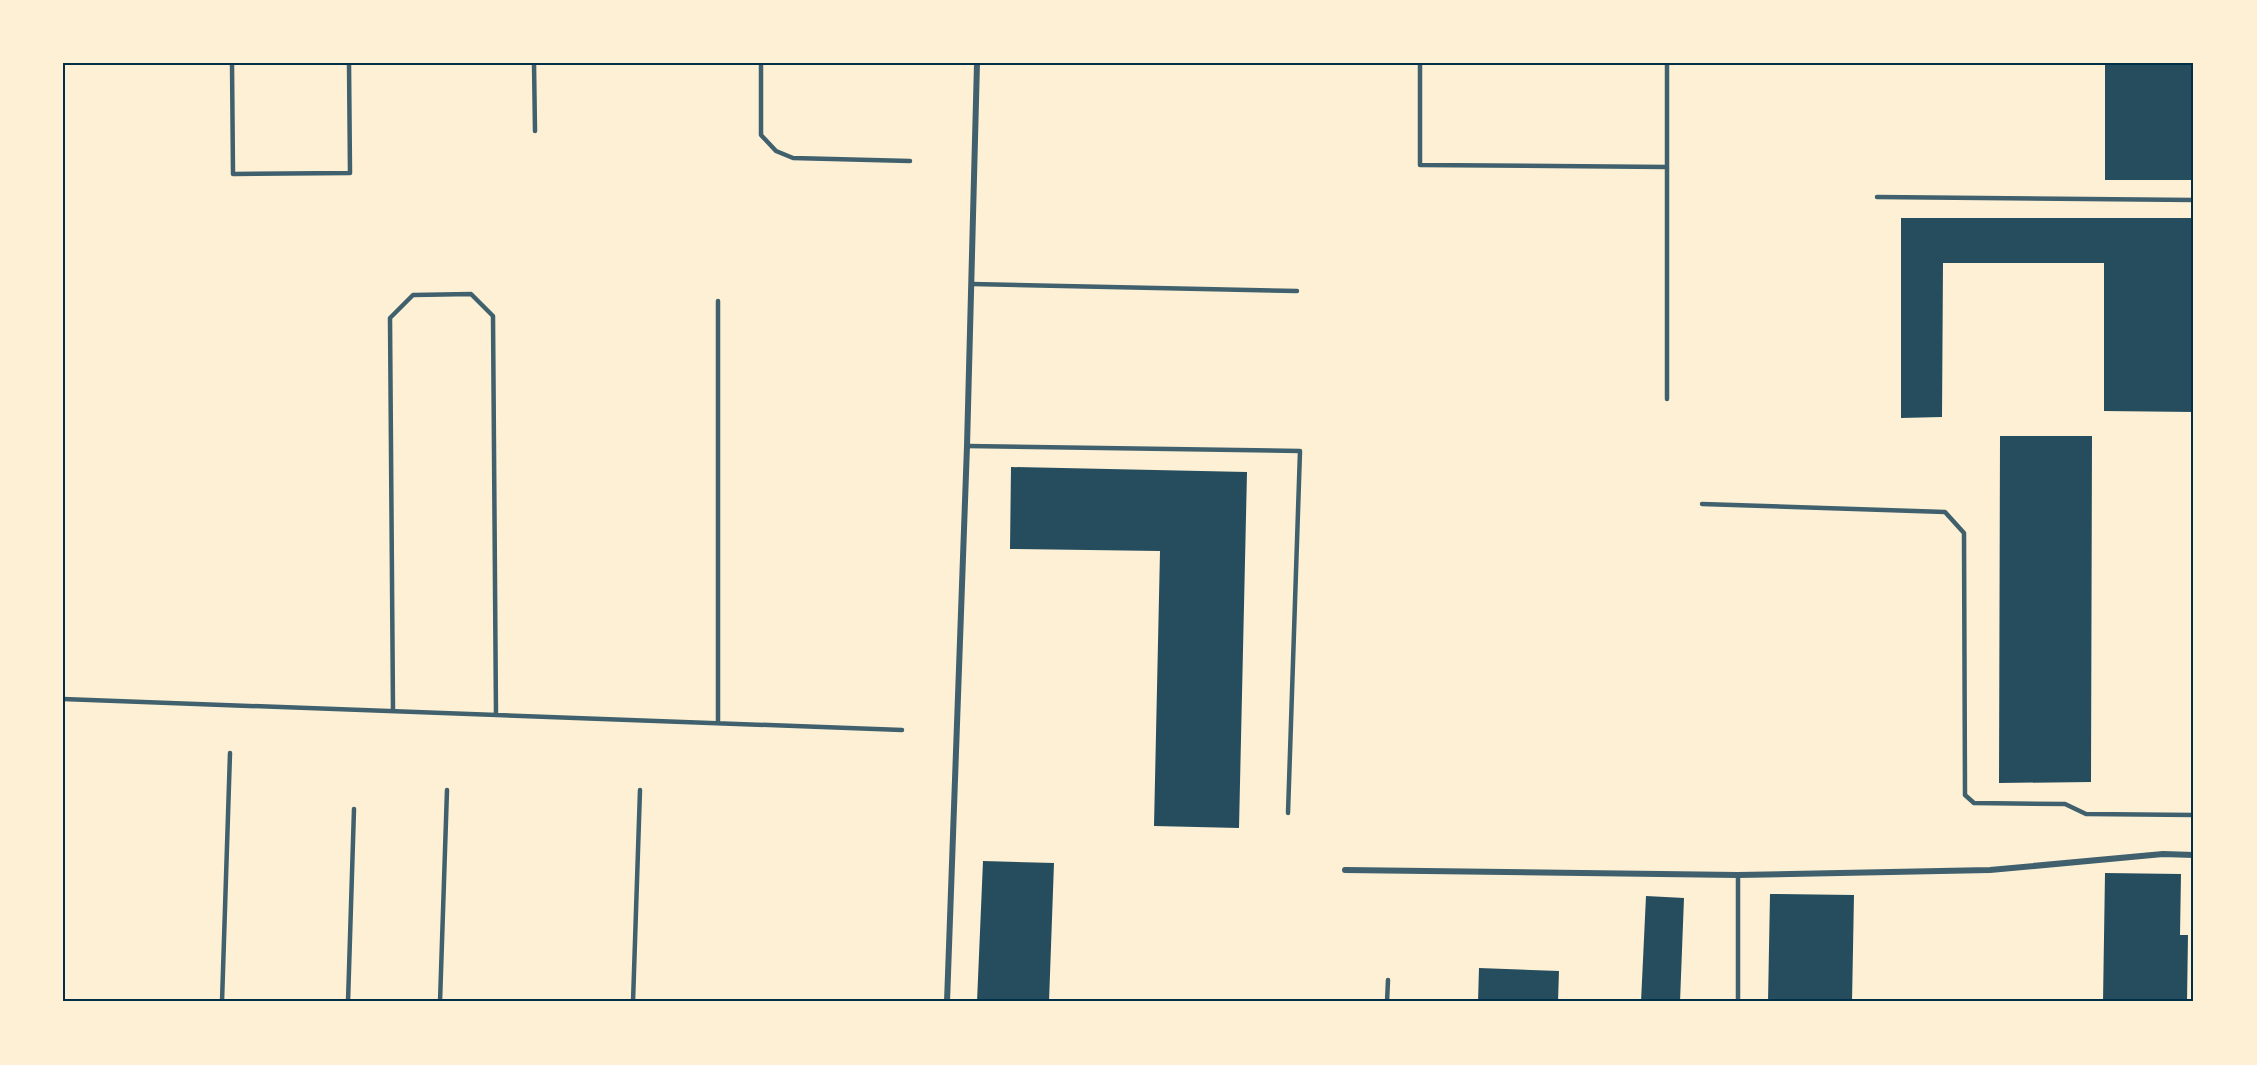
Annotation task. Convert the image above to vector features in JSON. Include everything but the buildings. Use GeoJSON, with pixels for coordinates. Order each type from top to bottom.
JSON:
{"type":"FeatureCollection","features":[{"type":"Feature","properties":{"kind":"street"},"geometry":{"type":"LineString","coordinates":[[947,1002],[978,63]]}},
{"type":"Feature","properties":{"kind":"street"},"geometry":{"type":"LineString","coordinates":[[1345,870],[1738,875],[1990,870],[2163,854],[2194,855]]}},
{"type":"Feature","properties":{"kind":"lane"},"geometry":{"type":"LineString","coordinates":[[232,63],[233,174],[350,173],[349,63]]}},
{"type":"Feature","properties":{"kind":"lane"},"geometry":{"type":"LineString","coordinates":[[534,63],[535,131]]}},
{"type":"Feature","properties":{"kind":"lane"},"geometry":{"type":"LineString","coordinates":[[761,63],[761,135],[776,151],[793,158],[910,161]]}},
{"type":"Feature","properties":{"kind":"lane"},"geometry":{"type":"LineString","coordinates":[[1420,63],[1420,165],[1667,167]]}},
{"type":"Feature","properties":{"kind":"lane"},"geometry":{"type":"LineString","coordinates":[[1667,63],[1667,399]]}},
{"type":"Feature","properties":{"kind":"lane"},"geometry":{"type":"LineString","coordinates":[[1877,197],[2194,200]]}},
{"type":"Feature","properties":{"kind":"lane"},"geometry":{"type":"LineString","coordinates":[[972,284],[1297,291]]}},
{"type":"Feature","properties":{"kind":"lane"},"geometry":{"type":"LineString","coordinates":[[393,711],[390,318],[413,295],[471,294],[493,316],[496,715]]}},
{"type":"Feature","properties":{"kind":"lane"},"geometry":{"type":"LineString","coordinates":[[718,301],[718,723]]}},
{"type":"Feature","properties":{"kind":"lane"},"geometry":{"type":"LineString","coordinates":[[967,446],[1300,451],[1288,813]]}},
{"type":"Feature","properties":{"kind":"lane"},"geometry":{"type":"LineString","coordinates":[[1702,504],[1945,512],[1964,533],[1965,795],[1974,803],[2065,804],[2086,814],[2194,815]]}},
{"type":"Feature","properties":{"kind":"lane"},"geometry":{"type":"LineString","coordinates":[[63,699],[902,730]]}},
{"type":"Feature","properties":{"kind":"lane"},"geometry":{"type":"LineString","coordinates":[[222,1002],[230,753]]}},
{"type":"Feature","properties":{"kind":"lane"},"geometry":{"type":"LineString","coordinates":[[440,1002],[447,790]]}},
{"type":"Feature","properties":{"kind":"lane"},"geometry":{"type":"LineString","coordinates":[[633,1002],[640,790]]}},
{"type":"Feature","properties":{"kind":"lane"},"geometry":{"type":"LineString","coordinates":[[348,1002],[354,809]]}},
{"type":"Feature","properties":{"kind":"lane"},"geometry":{"type":"LineString","coordinates":[[1738,875],[1738,1002]]}},
{"type":"Feature","properties":{"kind":"lane"},"geometry":{"type":"LineString","coordinates":[[1387,1002],[1388,980]]}}]}
